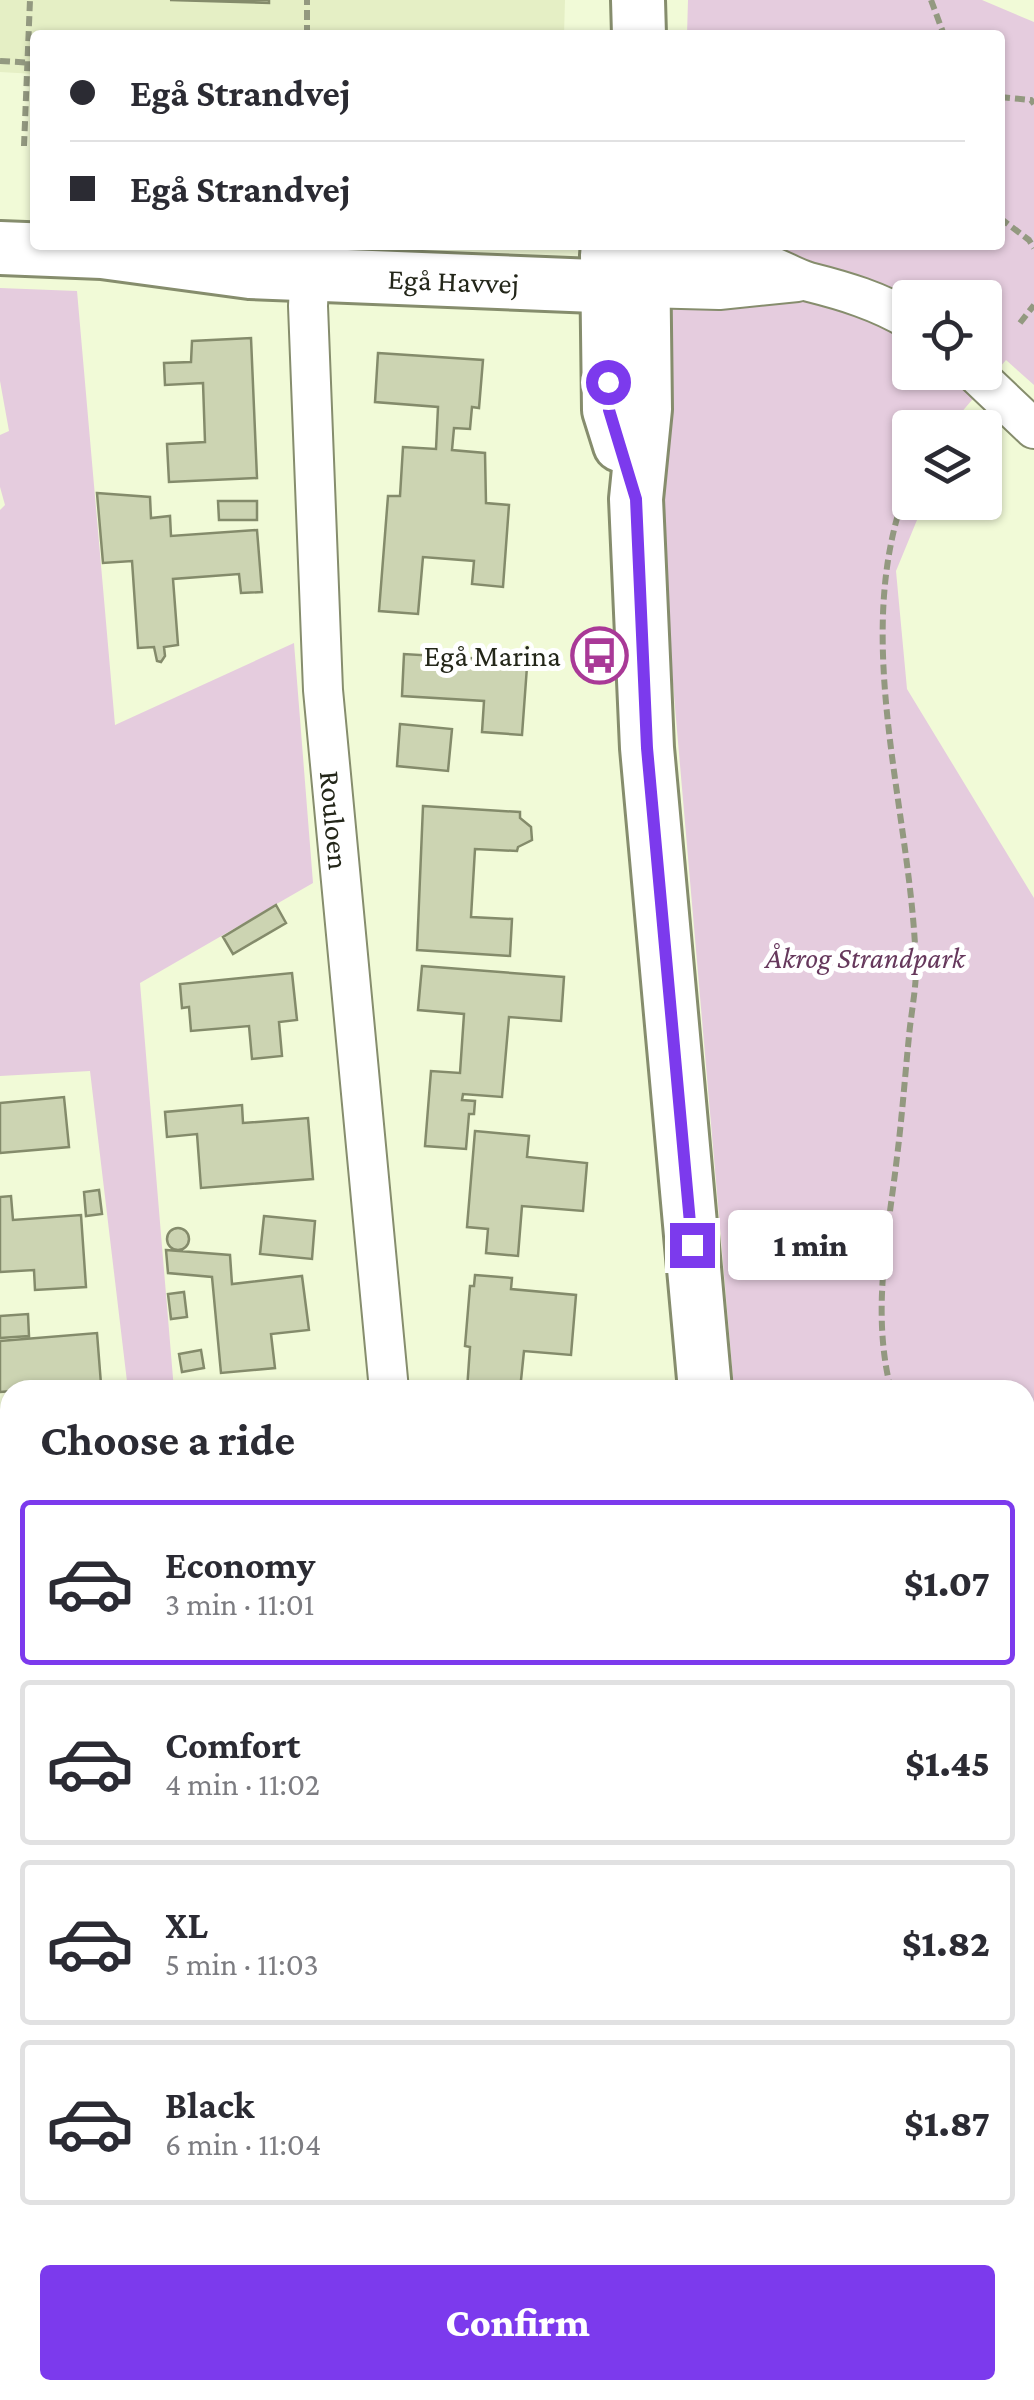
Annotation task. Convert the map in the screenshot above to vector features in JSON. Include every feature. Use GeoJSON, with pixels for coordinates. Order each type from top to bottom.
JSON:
{"type":"FeatureCollection","features":[{"type":"Feature","properties":{"kind":"street"},"geometry":{"type":"LineString","coordinates":[[606,0],[607,30]]}},
{"type":"Feature","properties":{"kind":"street"},"geometry":{"type":"LineString","coordinates":[[638,0],[639,30]]}},
{"type":"Feature","properties":{"kind":"street","name":"Egå Havvej"},"geometry":{"type":"LineString","coordinates":[[0,248],[30,249]]}},
{"type":"Feature","properties":{"kind":"street","name":"Egå Havvej"},"geometry":{"type":"LineString","coordinates":[[51,250],[141,250]]}},
{"type":"Feature","properties":{"kind":"street","name":"Egå Havvej"},"geometry":{"type":"LineString","coordinates":[[102,252],[250,272],[297,255],[466,250]]}},
{"type":"Feature","properties":{"kind":"street","name":"Egå Havvej"},"geometry":{"type":"LineString","coordinates":[[510,250],[625,262],[719,290],[804,281],[860,296],[892,311]]}},
{"type":"Feature","properties":{"kind":"street","name":"Egå Havvej"},"geometry":{"type":"LineString","coordinates":[[297,255],[625,262]]}},
{"type":"Feature","properties":{"kind":"street","name":"Rouloen"},"geometry":{"type":"LineString","coordinates":[[297,255],[324,690],[388,1380]]}},
{"type":"Feature","properties":{"kind":"street"},"geometry":{"type":"LineString","coordinates":[[625,262],[609,410],[636,499],[647,748],[704,1380]]}},
{"type":"Feature","properties":{"kind":"street"},"geometry":{"type":"LineString","coordinates":[[993,390],[1034,429]]}},
{"type":"Feature","properties":{"kind":"path"},"geometry":{"type":"LineString","coordinates":[[30,0],[30,30]]}},
{"type":"Feature","properties":{"kind":"path"},"geometry":{"type":"LineString","coordinates":[[307,0],[307,30]]}},
{"type":"Feature","properties":{"kind":"path"},"geometry":{"type":"LineString","coordinates":[[931,0],[942,30]]}},
{"type":"Feature","properties":{"kind":"path"},"geometry":{"type":"LineString","coordinates":[[0,61],[30,62]]}},
{"type":"Feature","properties":{"kind":"path"},"geometry":{"type":"LineString","coordinates":[[24,146],[30,74]]}},
{"type":"Feature","properties":{"kind":"path"},"geometry":{"type":"LineString","coordinates":[[1005,97],[1031,100],[1034,104]]}},
{"type":"Feature","properties":{"kind":"path"},"geometry":{"type":"LineString","coordinates":[[1005,222],[1034,248]]}},
{"type":"Feature","properties":{"kind":"path"},"geometry":{"type":"LineString","coordinates":[[1020,323],[1034,305]]}},
{"type":"Feature","properties":{"kind":"path"},"geometry":{"type":"LineString","coordinates":[[889,1380],[882,1344],[880,1280],[898,1155],[916,970],[882,654],[885,566],[896,520]]}},
{"type":"Feature","properties":{"kind":"shaded area"},"geometry":{"type":"Polygon","coordinates":[[[0,0],[565,0],[564,30],[30,30],[30,74],[0,72],[0,0]]]}},
{"type":"Feature","properties":{"kind":"green space","name":"Åkrog Strandpark"},"geometry":{"type":"Polygon","coordinates":[[[688,0],[982,0],[1034,22],[1034,385],[1006,360],[1002,365],[1002,280],[892,280],[892,390],[980,390],[963,410],[892,410],[892,520],[917,520],[896,571],[907,689],[1034,898],[1034,1380],[733,1380],[661,545],[667,250],[1005,250],[1005,30],[687,30],[688,0]]]}},
{"type":"Feature","properties":{"kind":"green space"},"geometry":{"type":"Polygon","coordinates":[[[0,288],[77,291],[115,725],[294,643],[313,883],[140,983],[173,1380],[127,1380],[90,1071],[0,1076],[0,510],[5,505],[0,487],[0,435],[9,431],[0,381],[0,288]]]}},
{"type":"Feature","properties":{"kind":"building"},"geometry":{"type":"Polygon","coordinates":[[[170,0],[269,0],[269,3],[170,0]]]}},
{"type":"Feature","properties":{"kind":"building"},"geometry":{"type":"Polygon","coordinates":[[[251,338],[257,478],[169,482],[167,444],[205,442],[203,383],[165,385],[164,363],[191,362],[192,341],[251,338]]]}},
{"type":"Feature","properties":{"kind":"building"},"geometry":{"type":"Polygon","coordinates":[[[378,353],[483,360],[479,408],[472,407],[470,429],[454,428],[452,450],[485,453],[486,503],[509,505],[503,587],[472,584],[474,561],[423,557],[418,614],[379,611],[388,496],[400,496],[403,447],[436,449],[438,407],[375,402],[378,353]]]}},
{"type":"Feature","properties":{"kind":"building"},"geometry":{"type":"Polygon","coordinates":[[[97,493],[150,497],[151,518],[170,516],[171,536],[257,530],[262,592],[241,593],[239,574],[173,579],[178,645],[164,647],[165,656],[157,661],[154,647],[138,648],[132,561],[103,563],[97,493]]]}},
{"type":"Feature","properties":{"kind":"building"},"geometry":{"type":"Polygon","coordinates":[[[218,501],[257,501],[257,520],[219,520],[218,501]]]}},
{"type":"Feature","properties":{"kind":"building"},"geometry":{"type":"Polygon","coordinates":[[[487,650],[528,653],[522,735],[482,732],[484,701],[402,696],[404,654],[486,659],[487,650]]]}},
{"type":"Feature","properties":{"kind":"building"},"geometry":{"type":"Polygon","coordinates":[[[400,724],[452,729],[448,771],[397,766],[400,724]]]}},
{"type":"Feature","properties":{"kind":"building"},"geometry":{"type":"Polygon","coordinates":[[[423,806],[520,812],[520,818],[531,827],[532,840],[517,851],[475,849],[471,917],[512,919],[510,956],[417,950],[423,806]]]}},
{"type":"Feature","properties":{"kind":"building"},"geometry":{"type":"Polygon","coordinates":[[[276,905],[286,923],[233,954],[223,937],[276,905]]]}},
{"type":"Feature","properties":{"kind":"building"},"geometry":{"type":"Polygon","coordinates":[[[422,966],[564,977],[561,1021],[509,1017],[502,1097],[463,1094],[462,1100],[475,1101],[474,1114],[469,1114],[466,1149],[425,1146],[431,1071],[460,1073],[464,1014],[418,1010],[422,966]]]}},
{"type":"Feature","properties":{"kind":"building"},"geometry":{"type":"Polygon","coordinates":[[[292,973],[297,1020],[279,1022],[282,1056],[252,1059],[249,1026],[191,1031],[189,1007],[182,1008],[180,984],[292,973]]]}},
{"type":"Feature","properties":{"kind":"building"},"geometry":{"type":"Polygon","coordinates":[[[64,1097],[69,1147],[0,1153],[0,1103],[64,1097]]]}},
{"type":"Feature","properties":{"kind":"building"},"geometry":{"type":"Polygon","coordinates":[[[242,1105],[243,1123],[308,1118],[313,1179],[201,1188],[197,1134],[167,1137],[165,1112],[242,1105]]]}},
{"type":"Feature","properties":{"kind":"building"},"geometry":{"type":"Polygon","coordinates":[[[475,1131],[529,1136],[527,1157],[587,1163],[583,1211],[522,1206],[518,1256],[486,1253],[488,1229],[467,1227],[475,1131]]]}},
{"type":"Feature","properties":{"kind":"building"},"geometry":{"type":"Polygon","coordinates":[[[99,1190],[102,1214],[86,1216],[84,1192],[99,1190]]]}},
{"type":"Feature","properties":{"kind":"building"},"geometry":{"type":"Polygon","coordinates":[[[11,1196],[13,1220],[81,1215],[86,1287],[35,1290],[34,1270],[0,1272],[0,1197],[11,1196]]]}},
{"type":"Feature","properties":{"kind":"building"},"geometry":{"type":"Polygon","coordinates":[[[264,1216],[315,1221],[312,1259],[260,1254],[264,1216]]]}},
{"type":"Feature","properties":{"kind":"building"},"geometry":{"type":"Polygon","coordinates":[[[178,1228],[186,1231],[186,1247],[178,1250],[170,1247],[167,1239],[170,1231],[178,1228]]]}},
{"type":"Feature","properties":{"kind":"building"},"geometry":{"type":"Polygon","coordinates":[[[166,1250],[230,1255],[232,1284],[302,1276],[309,1330],[271,1334],[275,1368],[221,1373],[212,1277],[168,1273],[166,1250]]]}},
{"type":"Feature","properties":{"kind":"building"},"geometry":{"type":"Polygon","coordinates":[[[475,1275],[512,1278],[511,1289],[576,1295],[571,1355],[524,1351],[521,1380],[468,1380],[470,1347],[465,1346],[470,1286],[474,1286],[475,1275]]]}},
{"type":"Feature","properties":{"kind":"building"},"geometry":{"type":"Polygon","coordinates":[[[184,1292],[187,1317],[171,1319],[168,1294],[184,1292]]]}},
{"type":"Feature","properties":{"kind":"building"},"geometry":{"type":"Polygon","coordinates":[[[28,1314],[29,1336],[0,1338],[0,1316],[28,1314]]]}},
{"type":"Feature","properties":{"kind":"building"},"geometry":{"type":"Polygon","coordinates":[[[97,1333],[101,1380],[0,1380],[0,1341],[97,1333]]]}},
{"type":"Feature","properties":{"kind":"building"},"geometry":{"type":"Polygon","coordinates":[[[201,1350],[204,1368],[182,1372],[179,1354],[201,1350]]]}},
{"type":"Feature","properties":{"kind":"place","name":"Egå Marina"},"geometry":{"type":"Point","coordinates":[600,655]}},
{"type":"Feature","properties":{"kind":"route"},"geometry":{"type":"LineString","coordinates":[[608,382],[609,410],[636,499],[647,748],[692,1245]]}}]}
